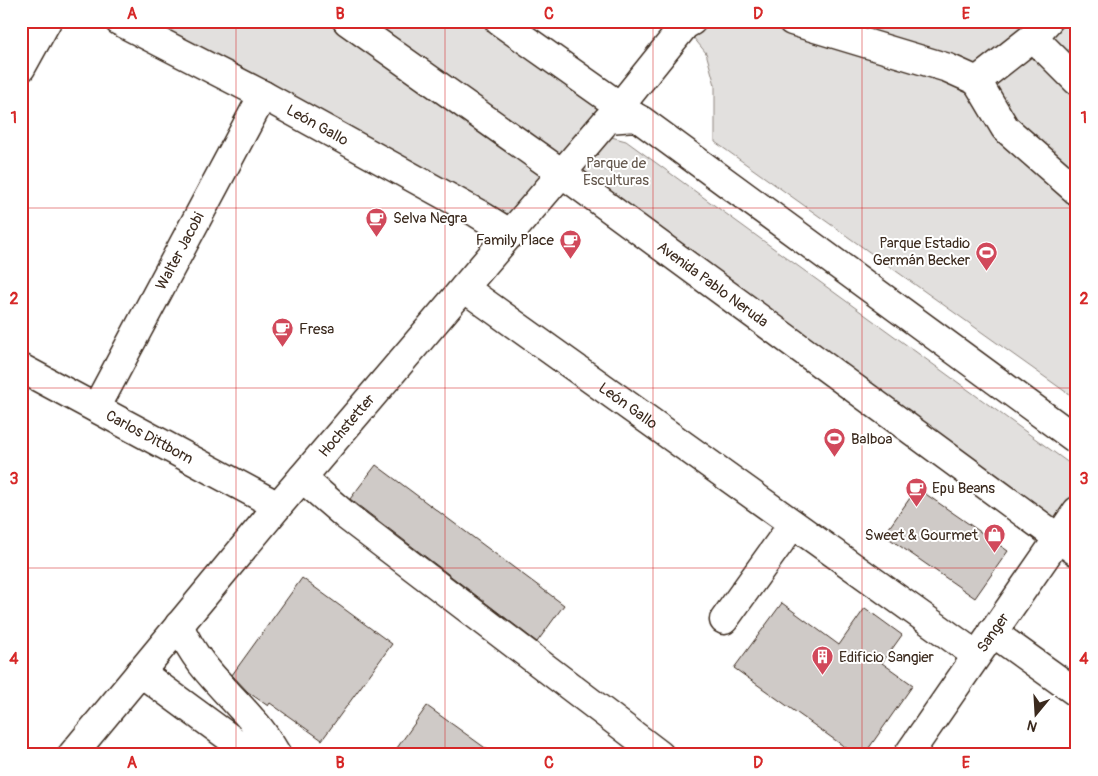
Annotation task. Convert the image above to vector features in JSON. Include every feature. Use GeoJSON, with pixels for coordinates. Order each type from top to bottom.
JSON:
{"type":"FeatureCollection","features":[{"type":"Feature","properties":{"kind":"street"},"geometry":{"type":"LineString","coordinates":[[21,68],[47,21]]}},
{"type":"Feature","properties":{"kind":"street","name":"León Gallo"},"geometry":{"type":"LineString","coordinates":[[120,21],[263,96],[477,213],[511,234]]}},
{"type":"Feature","properties":{"kind":"street","name":"Avenida Pablo Neruda"},"geometry":{"type":"LineString","coordinates":[[347,21],[563,174],[1068,545]]}},
{"type":"Feature","properties":{"kind":"street"},"geometry":{"type":"LineString","coordinates":[[498,21],[628,111],[1077,440]]}},
{"type":"Feature","properties":{"kind":"street"},"geometry":{"type":"LineString","coordinates":[[628,111],[684,25],[692,21]]}},
{"type":"Feature","properties":{"kind":"street"},"geometry":{"type":"LineString","coordinates":[[792,21],[948,68],[977,81],[1005,128],[1077,191]]}},
{"type":"Feature","properties":{"kind":"street"},"geometry":{"type":"LineString","coordinates":[[977,81],[1041,29],[1077,81]]}},
{"type":"Feature","properties":{"kind":"street","name":"Walter Jacobi"},"geometry":{"type":"LineString","coordinates":[[96,408],[263,96]]}},
{"type":"Feature","properties":{"kind":"street","name":"Hochstetter"},"geometry":{"type":"LineString","coordinates":[[72,755],[278,506],[608,120],[628,111]]}},
{"type":"Feature","properties":{"kind":"street","name":"León Gallo"},"geometry":{"type":"LineString","coordinates":[[464,288],[976,655]]}},
{"type":"Feature","properties":{"kind":"street","name":"Carlos Dittborn"},"geometry":{"type":"LineString","coordinates":[[21,368],[278,506]]}},
{"type":"Feature","properties":{"kind":"street"},"geometry":{"type":"LineString","coordinates":[[302,478],[346,515],[660,755]]}},
{"type":"Feature","properties":{"kind":"street","name":"Sanger"},"geometry":{"type":"LineString","coordinates":[[908,755],[992,632],[1068,545],[1077,511]]}},
{"type":"Feature","properties":{"kind":"street"},"geometry":{"type":"LineString","coordinates":[[724,620],[793,524]]}},
{"type":"Feature","properties":{"kind":"street"},"geometry":{"type":"LineString","coordinates":[[180,625],[191,650],[205,669],[254,721],[277,755]]}},
{"type":"Feature","properties":{"kind":"street"},"geometry":{"type":"LineString","coordinates":[[992,632],[1077,693]]}},
{"type":"Feature","properties":{"kind":"street"},"geometry":{"type":"LineString","coordinates":[[140,672],[253,755]]}},
{"type":"Feature","properties":{"kind":"green space"},"geometry":{"type":"Polygon","coordinates":[[[132,21],[487,21],[611,107],[506,222],[132,21]]]}},
{"type":"Feature","properties":{"kind":"green space","name":"Parque Estadio Germán Becker"},"geometry":{"type":"Polygon","coordinates":[[[680,21],[1077,21],[1077,400],[715,142],[715,85],[706,53],[680,21]]]}},
{"type":"Feature","properties":{"kind":"green space","name":"Parque de Esculturas"},"geometry":{"type":"Polygon","coordinates":[[[604,135],[626,141],[1077,469],[1077,538],[581,185],[578,167],[604,135]]]}},
{"type":"Feature","properties":{"kind":"building"},"geometry":{"type":"Polygon","coordinates":[[[376,465],[564,605],[537,642],[350,499],[376,465]]]}},
{"type":"Feature","properties":{"kind":"building"},"geometry":{"type":"Polygon","coordinates":[[[917,488],[1008,551],[975,598],[884,535],[917,488]]]}},
{"type":"Feature","properties":{"kind":"building"},"geometry":{"type":"Polygon","coordinates":[[[302,578],[392,644],[322,740],[270,703],[268,706],[248,692],[232,675],[302,578]]]}},
{"type":"Feature","properties":{"kind":"building","name":"Edificio Sangier"},"geometry":{"type":"Polygon","coordinates":[[[782,603],[839,645],[865,608],[902,635],[882,663],[913,685],[864,755],[856,755],[734,668],[782,603]]]}},
{"type":"Feature","properties":{"kind":"building"},"geometry":{"type":"Polygon","coordinates":[[[427,706],[495,755],[392,755],[427,706]]]}},
{"type":"Feature","properties":{"kind":"place","name":"Selva Negra"},"geometry":{"type":"Point","coordinates":[377,237]}},
{"type":"Feature","properties":{"kind":"place","name":"Family Place"},"geometry":{"type":"Point","coordinates":[570,259]}},
{"type":"Feature","properties":{"kind":"place","name":"Parque Estadio Germán Becker"},"geometry":{"type":"Point","coordinates":[986,271]}},
{"type":"Feature","properties":{"kind":"place","name":"Fresa"},"geometry":{"type":"Point","coordinates":[283,348]}},
{"type":"Feature","properties":{"kind":"place","name":"Balboa"},"geometry":{"type":"Point","coordinates":[835,458]}},
{"type":"Feature","properties":{"kind":"place","name":"Epu Beans"},"geometry":{"type":"Point","coordinates":[916,507]}},
{"type":"Feature","properties":{"kind":"place","name":"Sweet & Gourmet"},"geometry":{"type":"Point","coordinates":[994,554]}},
{"type":"Feature","properties":{"kind":"place","name":"Edificio Sangier"},"geometry":{"type":"Point","coordinates":[823,676]}}]}
